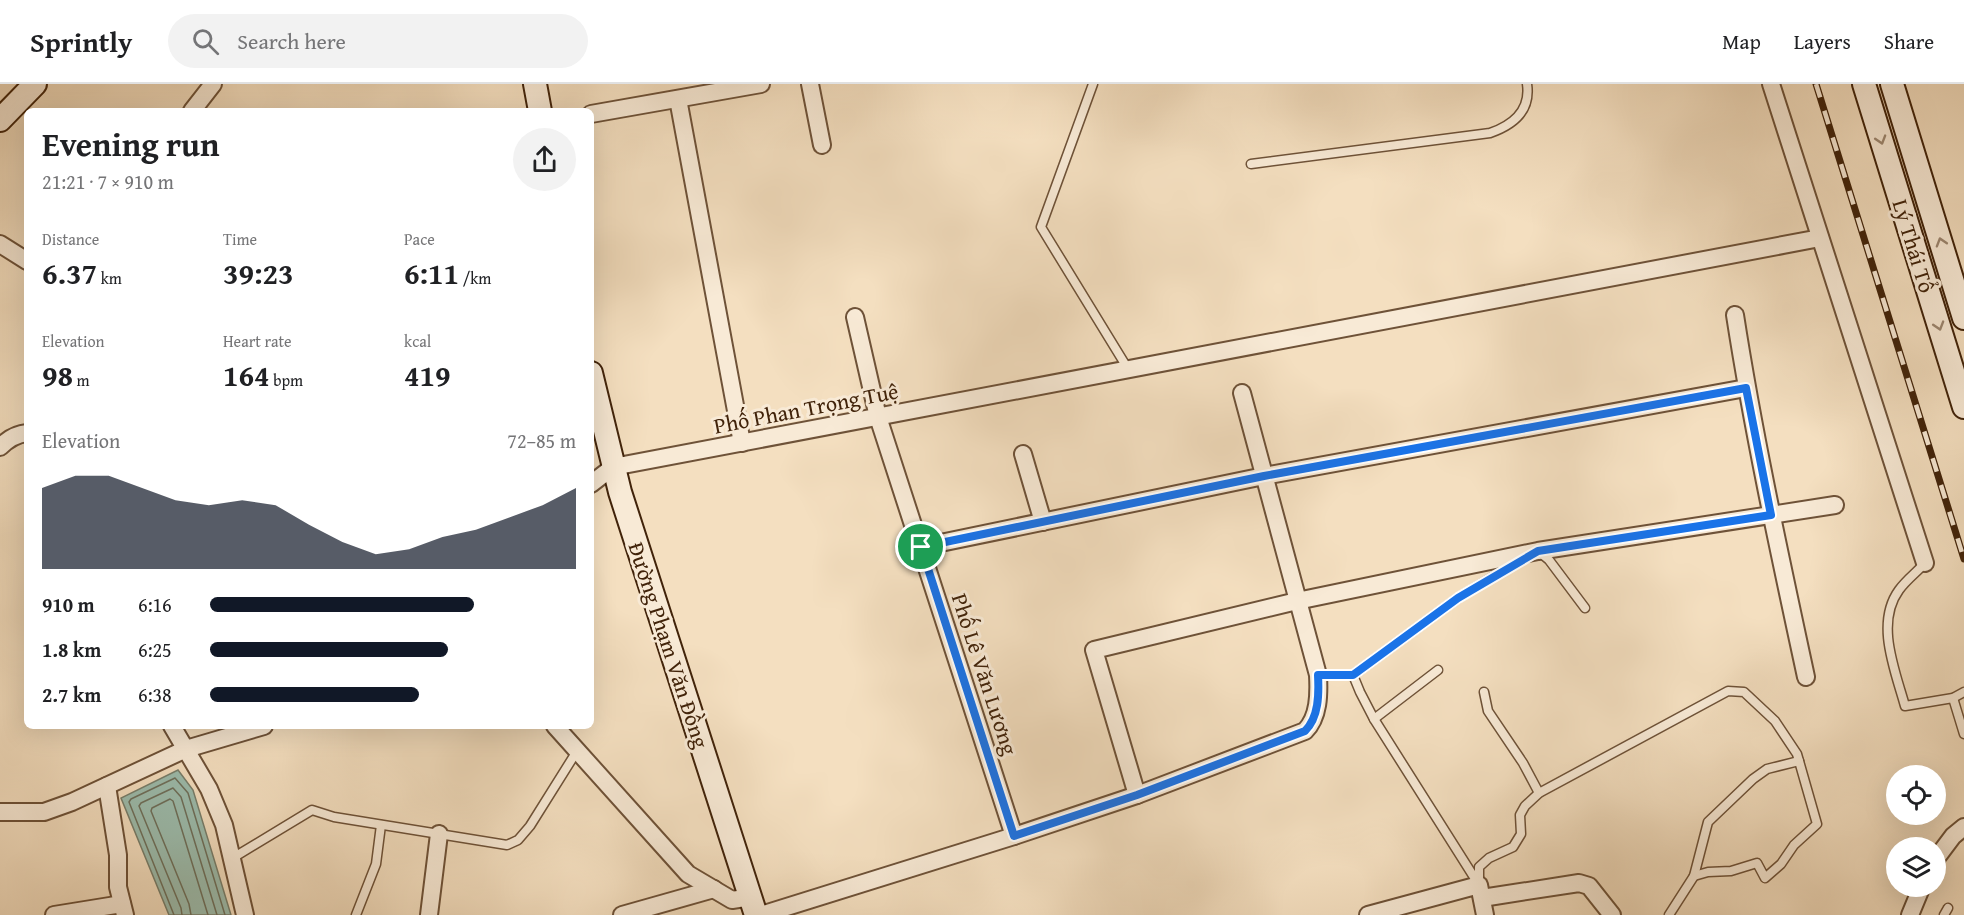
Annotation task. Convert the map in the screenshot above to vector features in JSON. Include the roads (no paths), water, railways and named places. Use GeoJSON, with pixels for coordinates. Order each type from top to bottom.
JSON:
{"type":"FeatureCollection","features":[{"type":"Feature","properties":{"kind":"main road"},"geometry":{"type":"LineString","coordinates":[[0,120],[35,84]]}},
{"type":"Feature","properties":{"kind":"main road"},"geometry":{"type":"LineString","coordinates":[[535,84],[539,108]]}},
{"type":"Feature","properties":{"kind":"main road","name":"Lý Thái Tổ"},"geometry":{"type":"LineString","coordinates":[[1864,84],[1964,407]]}},
{"type":"Feature","properties":{"kind":"main road","name":"Lý Thái Tổ"},"geometry":{"type":"LineString","coordinates":[[1892,84],[1964,318]]}},
{"type":"Feature","properties":{"kind":"main road","name":"Đường Phạm Văn Đồng"},"geometry":{"type":"LineString","coordinates":[[594,386],[613,467],[756,909]]}},
{"type":"Feature","properties":{"kind":"street"},"geometry":{"type":"LineString","coordinates":[[194,108],[213,84]]}},
{"type":"Feature","properties":{"kind":"street"},"geometry":{"type":"LineString","coordinates":[[594,113],[761,84]]}},
{"type":"Feature","properties":{"kind":"street"},"geometry":{"type":"LineString","coordinates":[[810,84],[822,144]]}},
{"type":"Feature","properties":{"kind":"street"},"geometry":{"type":"LineString","coordinates":[[1771,84],[1925,563]]}},
{"type":"Feature","properties":{"kind":"street"},"geometry":{"type":"LineString","coordinates":[[678,99],[742,443]]}},
{"type":"Feature","properties":{"kind":"street","name":"Phố Phan Trọng Tuệ"},"geometry":{"type":"LineString","coordinates":[[613,467],[1820,238]]}},
{"type":"Feature","properties":{"kind":"street"},"geometry":{"type":"LineString","coordinates":[[0,244],[24,259]]}},
{"type":"Feature","properties":{"kind":"street"},"geometry":{"type":"LineString","coordinates":[[1735,315],[1746,388],[1806,676]]}},
{"type":"Feature","properties":{"kind":"street","name":"Phố Lê Văn Lương"},"geometry":{"type":"LineString","coordinates":[[855,317],[878,417],[1014,836]]}},
{"type":"Feature","properties":{"kind":"street"},"geometry":{"type":"LineString","coordinates":[[921,547],[1264,476],[1746,388]]}},
{"type":"Feature","properties":{"kind":"street"},"geometry":{"type":"LineString","coordinates":[[558,729],[688,874],[732,900],[756,909],[1014,836],[1137,795],[1305,731],[1312,721],[1319,694],[1318,675],[1242,393]]}},
{"type":"Feature","properties":{"kind":"street"},"geometry":{"type":"LineString","coordinates":[[0,447],[4,442],[24,434]]}},
{"type":"Feature","properties":{"kind":"street"},"geometry":{"type":"LineString","coordinates":[[1023,454],[1043,522]]}},
{"type":"Feature","properties":{"kind":"street"},"geometry":{"type":"LineString","coordinates":[[594,482],[613,467]]}},
{"type":"Feature","properties":{"kind":"street"},"geometry":{"type":"LineString","coordinates":[[1137,795],[1094,650],[1297,601],[1538,551],[1835,505]]}},
{"type":"Feature","properties":{"kind":"street"},"geometry":{"type":"LineString","coordinates":[[174,729],[213,798],[224,825],[245,915]]}},
{"type":"Feature","properties":{"kind":"street"},"geometry":{"type":"LineString","coordinates":[[0,812],[44,812],[186,749],[254,729]]}},
{"type":"Feature","properties":{"kind":"street"},"geometry":{"type":"LineString","coordinates":[[54,915],[124,910],[118,887],[118,855],[107,786]]}},
{"type":"Feature","properties":{"kind":"street"},"geometry":{"type":"LineString","coordinates":[[1946,845],[1964,827]]}},
{"type":"Feature","properties":{"kind":"street"},"geometry":{"type":"LineString","coordinates":[[429,915],[439,834]]}},
{"type":"Feature","properties":{"kind":"street"},"geometry":{"type":"LineString","coordinates":[[1368,915],[1579,884],[1589,886],[1612,915]]}},
{"type":"Feature","properties":{"kind":"street"},"geometry":{"type":"LineString","coordinates":[[622,915],[714,889]]}},
{"type":"Feature","properties":{"kind":"street"},"geometry":{"type":"LineString","coordinates":[[1910,915],[1917,897]]}},
{"type":"Feature","properties":{"kind":"lane"},"geometry":{"type":"LineString","coordinates":[[1094,84],[1041,227],[1128,369]]}},
{"type":"Feature","properties":{"kind":"lane"},"geometry":{"type":"LineString","coordinates":[[1251,164],[1490,133],[1505,128],[1517,119],[1526,106],[1529,93],[1527,84]]}},
{"type":"Feature","properties":{"kind":"lane"},"geometry":{"type":"LineString","coordinates":[[1318,675],[1353,675],[1458,598],[1538,551],[1549,560],[1585,608]]}},
{"type":"Feature","properties":{"kind":"lane"},"geometry":{"type":"LineString","coordinates":[[1925,563],[1900,589],[1891,604],[1888,615],[1890,654],[1905,706],[1953,698],[1964,692]]}},
{"type":"Feature","properties":{"kind":"lane"},"geometry":{"type":"LineString","coordinates":[[1374,719],[1438,670]]}},
{"type":"Feature","properties":{"kind":"lane"},"geometry":{"type":"LineString","coordinates":[[1353,675],[1374,719],[1482,900]]}},
{"type":"Feature","properties":{"kind":"lane"},"geometry":{"type":"LineString","coordinates":[[1482,900],[1479,867],[1489,858],[1513,847],[1521,834],[1520,815],[1525,806],[1539,793],[1728,691],[1744,692],[1775,721],[1797,754],[1817,824],[1794,845],[1781,864],[1765,878],[1757,863],[1731,871],[1708,872],[1694,876]]}},
{"type":"Feature","properties":{"kind":"lane"},"geometry":{"type":"LineString","coordinates":[[1484,692],[1488,711],[1523,763],[1539,793]]}},
{"type":"Feature","properties":{"kind":"lane"},"geometry":{"type":"LineString","coordinates":[[1953,698],[1964,734]]}},
{"type":"Feature","properties":{"kind":"lane"},"geometry":{"type":"LineString","coordinates":[[231,859],[312,810],[334,817],[507,845],[518,840],[530,826],[578,751]]}},
{"type":"Feature","properties":{"kind":"lane"},"geometry":{"type":"LineString","coordinates":[[1670,915],[1694,876],[1708,822],[1726,803],[1767,769],[1799,760]]}},
{"type":"Feature","properties":{"kind":"lane"},"geometry":{"type":"LineString","coordinates":[[356,915],[376,864],[381,825]]}},
{"type":"Feature","properties":{"kind":"water"},"geometry":{"type":"Polygon","coordinates":[[[178,770],[193,790],[231,915],[169,915],[121,798],[178,770]]]}},
{"type":"Feature","properties":{"kind":"railway"},"geometry":{"type":"LineString","coordinates":[[1816,84],[1964,559]]}}]}
